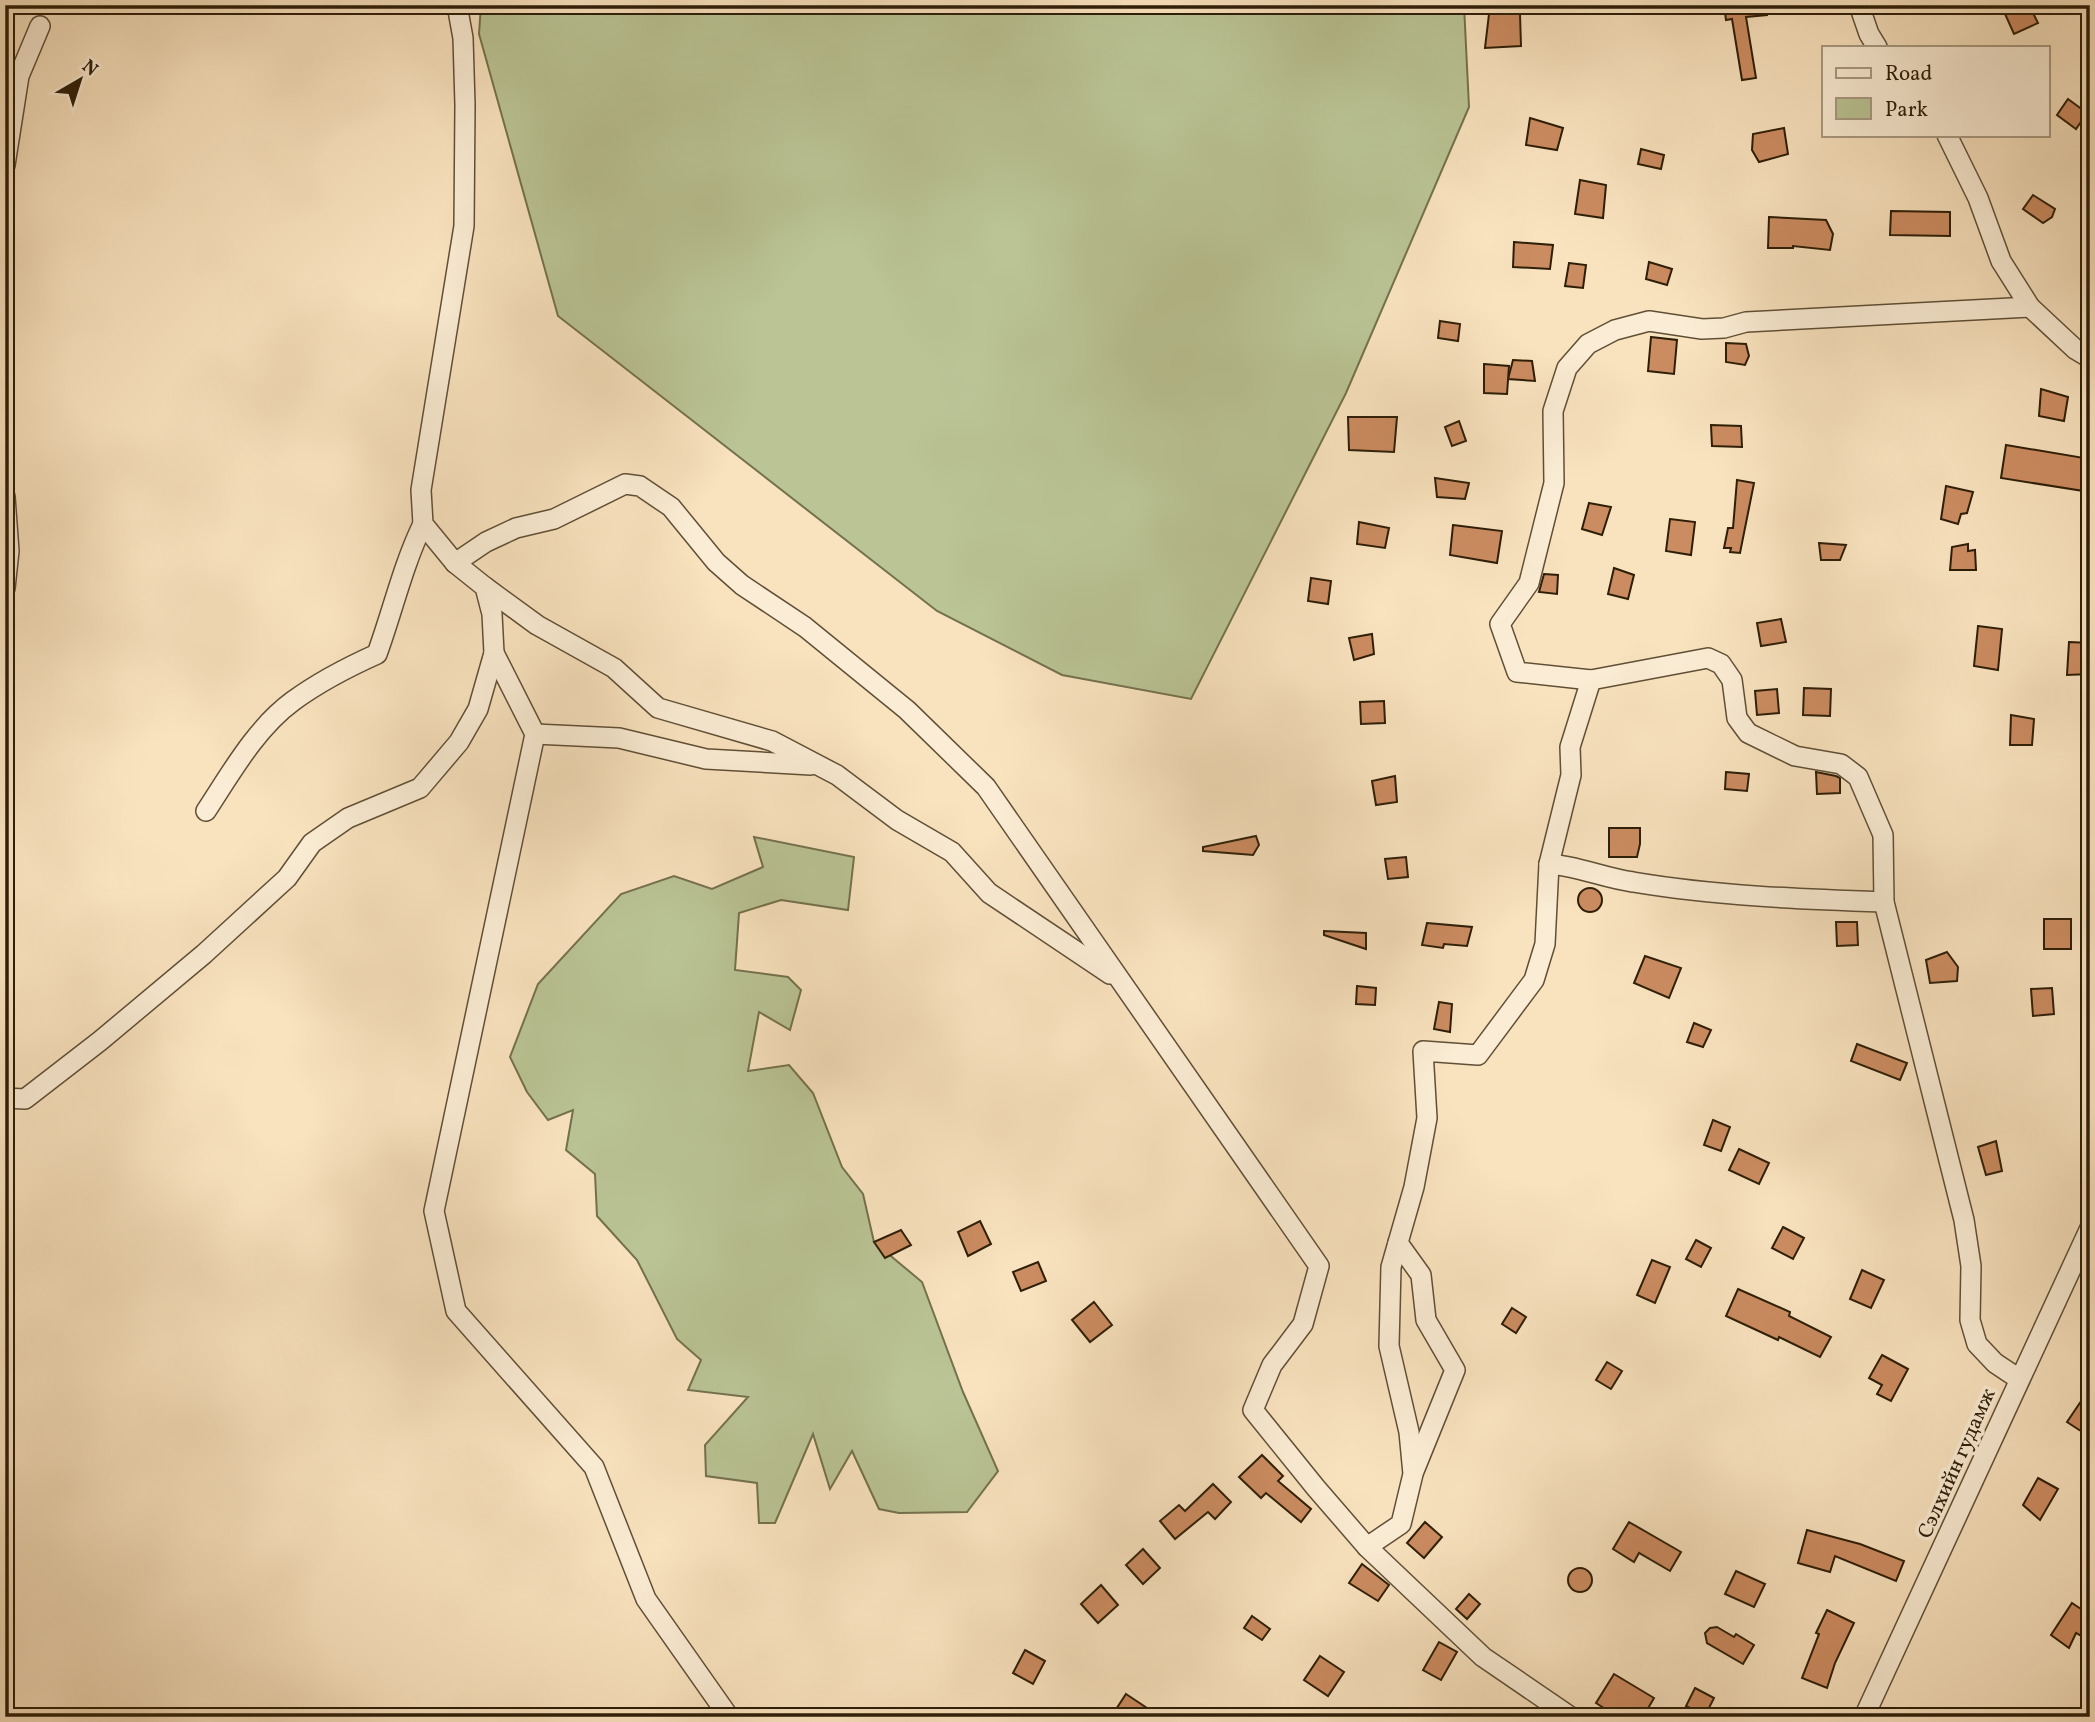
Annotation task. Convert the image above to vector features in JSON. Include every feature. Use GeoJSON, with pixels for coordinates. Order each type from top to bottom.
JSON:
{"type":"FeatureCollection","features":[{"type":"Feature","properties":{"kind":"street"},"geometry":{"type":"LineString","coordinates":[[206,811],[263,729],[292,702],[346,668],[377,654],[410,552],[424,524],[421,490],[464,226],[466,104],[463,38],[457,5]]}},
{"type":"Feature","properties":{"kind":"street"},"geometry":{"type":"LineString","coordinates":[[1859,5],[1869,34],[1876,46]]}},
{"type":"Feature","properties":{"kind":"street"},"geometry":{"type":"LineString","coordinates":[[5,166],[19,76],[40,26]]}},
{"type":"Feature","properties":{"kind":"street"},"geometry":{"type":"LineString","coordinates":[[1947,136],[1978,198],[2001,261],[2030,307],[2075,349],[2090,358]]}},
{"type":"Feature","properties":{"kind":"street"},"geometry":{"type":"LineString","coordinates":[[2020,1379],[1995,1363],[1976,1344],[1970,1320],[1971,1266],[1964,1220],[1884,902],[1883,835],[1858,777],[1841,764],[1796,756],[1748,733],[1737,718],[1732,680],[1721,664],[1708,658],[1591,680],[1517,672],[1500,624],[1529,583],[1555,483],[1553,411],[1567,368],[1588,344],[1615,330],[1648,321],[1724,328],[1746,322],[2030,307]]}},
{"type":"Feature","properties":{"kind":"street"},"geometry":{"type":"LineString","coordinates":[[455,563],[486,542],[506,533],[554,519],[625,484],[640,486],[671,507],[716,562],[742,585],[805,627],[907,710],[986,787],[1319,1266],[1303,1324],[1272,1365],[1253,1410],[1316,1489],[1367,1547],[1483,1657],[1571,1717]]}},
{"type":"Feature","properties":{"kind":"street"},"geometry":{"type":"LineString","coordinates":[[5,497],[9,551],[5,588]]}},
{"type":"Feature","properties":{"kind":"street"},"geometry":{"type":"LineString","coordinates":[[424,524],[455,563],[485,587],[537,625],[614,668],[658,708],[772,741],[837,775],[897,820],[953,852],[989,893],[1121,982]]}},
{"type":"Feature","properties":{"kind":"street"},"geometry":{"type":"LineString","coordinates":[[5,1098],[25,1099],[100,1041],[204,954],[287,878],[313,844],[348,818],[420,788],[459,742],[478,709],[494,653],[492,614],[485,587]]}},
{"type":"Feature","properties":{"kind":"street"},"geometry":{"type":"LineString","coordinates":[[494,653],[535,734],[434,1210],[456,1311],[594,1467],[646,1599],[729,1717]]}},
{"type":"Feature","properties":{"kind":"street"},"geometry":{"type":"LineString","coordinates":[[1413,1474],[1409,1432],[1389,1346],[1391,1267],[1414,1187],[1426,1118],[1423,1051],[1478,1055],[1534,980],[1545,944],[1549,864],[1571,775],[1570,747],[1591,680]]}},
{"type":"Feature","properties":{"kind":"street"},"geometry":{"type":"LineString","coordinates":[[535,734],[619,738],[706,759],[820,766]]}},
{"type":"Feature","properties":{"kind":"street"},"geometry":{"type":"LineString","coordinates":[[1549,864],[1644,884],[1771,898],[1884,902]]}},
{"type":"Feature","properties":{"kind":"street","name":"Сэлхийн гудамж"},"geometry":{"type":"LineString","coordinates":[[1864,1717],[2090,1228]]}},
{"type":"Feature","properties":{"kind":"street"},"geometry":{"type":"LineString","coordinates":[[1367,1547],[1401,1524],[1413,1474],[1455,1370],[1426,1320],[1421,1275],[1398,1243]]}},
{"type":"Feature","properties":{"kind":"green space"},"geometry":{"type":"Polygon","coordinates":[[[481,5],[1464,5],[1469,107],[1346,393],[1191,699],[1062,675],[937,611],[558,316],[479,34],[481,5]]]}},
{"type":"Feature","properties":{"kind":"green space"},"geometry":{"type":"Polygon","coordinates":[[[754,837],[854,857],[848,910],[781,900],[739,913],[735,970],[788,977],[801,990],[790,1030],[759,1012],[748,1071],[789,1065],[813,1093],[842,1167],[863,1194],[874,1242],[922,1282],[963,1392],[998,1471],[967,1512],[899,1513],[879,1509],[852,1451],[830,1489],[813,1434],[775,1523],[759,1523],[757,1483],[706,1476],[705,1445],[748,1397],[688,1390],[701,1360],[677,1339],[637,1260],[597,1216],[595,1174],[566,1150],[573,1110],[548,1120],[527,1092],[510,1057],[538,984],[621,894],[674,876],[712,889],[763,867],[754,837]]]}},
{"type":"Feature","properties":{"kind":"building"},"geometry":{"type":"Polygon","coordinates":[[[1724,5],[1767,5],[1767,15],[1746,17],[1756,78],[1742,80],[1732,19],[1726,20],[1724,5]]]}},
{"type":"Feature","properties":{"kind":"building"},"geometry":{"type":"Polygon","coordinates":[[[2001,5],[2029,5],[2038,23],[2014,34],[2001,5]]]}},
{"type":"Feature","properties":{"kind":"building"},"geometry":{"type":"Polygon","coordinates":[[[1489,14],[1520,14],[1521,46],[1485,48],[1489,14]]]}},
{"type":"Feature","properties":{"kind":"building"},"geometry":{"type":"Polygon","coordinates":[[[2068,99],[2087,113],[2076,129],[2057,115],[2068,99]]]}},
{"type":"Feature","properties":{"kind":"building"},"geometry":{"type":"Polygon","coordinates":[[[1530,118],[1563,128],[1557,150],[1526,145],[1530,118]]]}},
{"type":"Feature","properties":{"kind":"building"},"geometry":{"type":"Polygon","coordinates":[[[1784,128],[1788,154],[1759,162],[1752,150],[1753,134],[1784,128]]]}},
{"type":"Feature","properties":{"kind":"building"},"geometry":{"type":"Polygon","coordinates":[[[1641,149],[1664,155],[1661,169],[1638,164],[1641,149]]]}},
{"type":"Feature","properties":{"kind":"building"},"geometry":{"type":"Polygon","coordinates":[[[1580,180],[1606,185],[1603,218],[1575,214],[1580,180]]]}},
{"type":"Feature","properties":{"kind":"building"},"geometry":{"type":"Polygon","coordinates":[[[2033,195],[2055,209],[2052,217],[2043,223],[2023,209],[2033,195]]]}},
{"type":"Feature","properties":{"kind":"building"},"geometry":{"type":"Polygon","coordinates":[[[1891,211],[1950,212],[1950,236],[1890,235],[1891,211]]]}},
{"type":"Feature","properties":{"kind":"building"},"geometry":{"type":"Polygon","coordinates":[[[1769,217],[1826,220],[1833,234],[1830,250],[1793,246],[1768,248],[1769,217]]]}},
{"type":"Feature","properties":{"kind":"building"},"geometry":{"type":"Polygon","coordinates":[[[1514,242],[1553,245],[1550,269],[1513,267],[1514,242]]]}},
{"type":"Feature","properties":{"kind":"building"},"geometry":{"type":"Polygon","coordinates":[[[1649,262],[1672,269],[1667,285],[1646,279],[1649,262]]]}},
{"type":"Feature","properties":{"kind":"building"},"geometry":{"type":"Polygon","coordinates":[[[1569,263],[1586,265],[1583,288],[1565,286],[1569,263]]]}},
{"type":"Feature","properties":{"kind":"building"},"geometry":{"type":"Polygon","coordinates":[[[1440,321],[1460,324],[1458,341],[1438,338],[1440,321]]]}},
{"type":"Feature","properties":{"kind":"building"},"geometry":{"type":"Polygon","coordinates":[[[1651,337],[1677,340],[1674,374],[1648,371],[1651,337]]]}},
{"type":"Feature","properties":{"kind":"building"},"geometry":{"type":"Polygon","coordinates":[[[1726,343],[1746,344],[1749,356],[1745,365],[1726,362],[1726,343]]]}},
{"type":"Feature","properties":{"kind":"building"},"geometry":{"type":"Polygon","coordinates":[[[1513,360],[1532,361],[1535,381],[1508,379],[1513,360]]]}},
{"type":"Feature","properties":{"kind":"building"},"geometry":{"type":"Polygon","coordinates":[[[1484,364],[1509,366],[1507,394],[1484,393],[1484,364]]]}},
{"type":"Feature","properties":{"kind":"building"},"geometry":{"type":"Polygon","coordinates":[[[2041,389],[2068,397],[2064,421],[2039,416],[2041,389]]]}},
{"type":"Feature","properties":{"kind":"building"},"geometry":{"type":"Polygon","coordinates":[[[1348,417],[1397,417],[1394,452],[1349,450],[1348,417]]]}},
{"type":"Feature","properties":{"kind":"building"},"geometry":{"type":"Polygon","coordinates":[[[1459,421],[1466,441],[1452,446],[1445,427],[1459,421]]]}},
{"type":"Feature","properties":{"kind":"building"},"geometry":{"type":"Polygon","coordinates":[[[1711,425],[1741,426],[1742,447],[1712,446],[1711,425]]]}},
{"type":"Feature","properties":{"kind":"building"},"geometry":{"type":"Polygon","coordinates":[[[2006,445],[2090,459],[2090,492],[2001,478],[2006,445]]]}},
{"type":"Feature","properties":{"kind":"building"},"geometry":{"type":"Polygon","coordinates":[[[1435,478],[1469,483],[1465,499],[1437,497],[1435,478]]]}},
{"type":"Feature","properties":{"kind":"building"},"geometry":{"type":"Polygon","coordinates":[[[1737,480],[1754,483],[1740,553],[1724,548],[1728,528],[1733,528],[1737,480]]]}},
{"type":"Feature","properties":{"kind":"building"},"geometry":{"type":"Polygon","coordinates":[[[1946,486],[1973,492],[1967,513],[1961,514],[1958,524],[1941,519],[1946,486]]]}},
{"type":"Feature","properties":{"kind":"building"},"geometry":{"type":"Polygon","coordinates":[[[1589,503],[1611,507],[1602,535],[1582,529],[1589,503]]]}},
{"type":"Feature","properties":{"kind":"building"},"geometry":{"type":"Polygon","coordinates":[[[1670,519],[1695,522],[1691,555],[1666,551],[1670,519]]]}},
{"type":"Feature","properties":{"kind":"building"},"geometry":{"type":"Polygon","coordinates":[[[1359,522],[1389,528],[1385,548],[1357,544],[1359,522]]]}},
{"type":"Feature","properties":{"kind":"building"},"geometry":{"type":"Polygon","coordinates":[[[1453,525],[1502,531],[1497,563],[1450,555],[1453,525]]]}},
{"type":"Feature","properties":{"kind":"building"},"geometry":{"type":"Polygon","coordinates":[[[1819,543],[1846,545],[1840,560],[1821,560],[1819,543]]]}},
{"type":"Feature","properties":{"kind":"building"},"geometry":{"type":"Polygon","coordinates":[[[1968,544],[1968,551],[1975,550],[1976,570],[1950,570],[1952,547],[1968,544]]]}},
{"type":"Feature","properties":{"kind":"building"},"geometry":{"type":"Polygon","coordinates":[[[1614,568],[1634,575],[1628,599],[1608,594],[1614,568]]]}},
{"type":"Feature","properties":{"kind":"building"},"geometry":{"type":"Polygon","coordinates":[[[1544,574],[1558,575],[1557,594],[1539,592],[1544,574]]]}},
{"type":"Feature","properties":{"kind":"building"},"geometry":{"type":"Polygon","coordinates":[[[1311,578],[1331,581],[1328,604],[1308,601],[1311,578]]]}},
{"type":"Feature","properties":{"kind":"building"},"geometry":{"type":"Polygon","coordinates":[[[1781,619],[1786,642],[1761,646],[1757,623],[1781,619]]]}},
{"type":"Feature","properties":{"kind":"building"},"geometry":{"type":"Polygon","coordinates":[[[1978,626],[2002,629],[1998,670],[1974,666],[1978,626]]]}},
{"type":"Feature","properties":{"kind":"building"},"geometry":{"type":"Polygon","coordinates":[[[1372,634],[1374,654],[1354,660],[1349,638],[1372,634]]]}},
{"type":"Feature","properties":{"kind":"building"},"geometry":{"type":"Polygon","coordinates":[[[2069,642],[2090,643],[2090,674],[2067,675],[2069,642]]]}},
{"type":"Feature","properties":{"kind":"building"},"geometry":{"type":"Polygon","coordinates":[[[1804,688],[1831,689],[1830,716],[1803,715],[1804,688]]]}},
{"type":"Feature","properties":{"kind":"building"},"geometry":{"type":"Polygon","coordinates":[[[1777,689],[1779,713],[1757,715],[1755,691],[1777,689]]]}},
{"type":"Feature","properties":{"kind":"building"},"geometry":{"type":"Polygon","coordinates":[[[1384,701],[1385,723],[1361,724],[1360,702],[1384,701]]]}},
{"type":"Feature","properties":{"kind":"building"},"geometry":{"type":"Polygon","coordinates":[[[2011,715],[2034,719],[2032,745],[2010,745],[2011,715]]]}},
{"type":"Feature","properties":{"kind":"building"},"geometry":{"type":"Polygon","coordinates":[[[1726,772],[1749,774],[1747,791],[1725,789],[1726,772]]]}},
{"type":"Feature","properties":{"kind":"building"},"geometry":{"type":"Polygon","coordinates":[[[1816,772],[1840,778],[1840,793],[1817,794],[1816,772]]]}},
{"type":"Feature","properties":{"kind":"building"},"geometry":{"type":"Polygon","coordinates":[[[1395,776],[1397,802],[1376,805],[1372,781],[1395,776]]]}},
{"type":"Feature","properties":{"kind":"building"},"geometry":{"type":"Polygon","coordinates":[[[1609,828],[1640,828],[1637,857],[1609,857],[1609,828]]]}},
{"type":"Feature","properties":{"kind":"building"},"geometry":{"type":"Polygon","coordinates":[[[1256,836],[1259,845],[1253,855],[1203,851],[1203,847],[1256,836]]]}},
{"type":"Feature","properties":{"kind":"building"},"geometry":{"type":"Polygon","coordinates":[[[1406,857],[1408,877],[1388,879],[1385,859],[1406,857]]]}},
{"type":"Feature","properties":{"kind":"building"},"geometry":{"type":"Polygon","coordinates":[[[1590,888],[1601,895],[1602,900],[1595,911],[1590,912],[1579,905],[1578,900],[1585,889],[1590,888]]]}},
{"type":"Feature","properties":{"kind":"building"},"geometry":{"type":"Polygon","coordinates":[[[2044,919],[2071,919],[2071,949],[2044,949],[2044,919]]]}},
{"type":"Feature","properties":{"kind":"building"},"geometry":{"type":"Polygon","coordinates":[[[1836,922],[1857,922],[1858,945],[1837,946],[1836,922]]]}},
{"type":"Feature","properties":{"kind":"building"},"geometry":{"type":"Polygon","coordinates":[[[1427,923],[1472,927],[1467,946],[1444,944],[1443,948],[1422,945],[1427,923]]]}},
{"type":"Feature","properties":{"kind":"building"},"geometry":{"type":"Polygon","coordinates":[[[1324,931],[1366,933],[1366,949],[1324,935],[1324,931]]]}},
{"type":"Feature","properties":{"kind":"building"},"geometry":{"type":"Polygon","coordinates":[[[1947,952],[1958,967],[1957,981],[1930,983],[1926,960],[1947,952]]]}},
{"type":"Feature","properties":{"kind":"building"},"geometry":{"type":"Polygon","coordinates":[[[1645,956],[1681,968],[1669,998],[1634,983],[1645,956]]]}},
{"type":"Feature","properties":{"kind":"building"},"geometry":{"type":"Polygon","coordinates":[[[1357,986],[1376,988],[1375,1005],[1356,1004],[1357,986]]]}},
{"type":"Feature","properties":{"kind":"building"},"geometry":{"type":"Polygon","coordinates":[[[2052,988],[2054,1014],[2033,1016],[2031,989],[2052,988]]]}},
{"type":"Feature","properties":{"kind":"building"},"geometry":{"type":"Polygon","coordinates":[[[1439,1002],[1452,1004],[1450,1032],[1434,1029],[1439,1002]]]}},
{"type":"Feature","properties":{"kind":"building"},"geometry":{"type":"Polygon","coordinates":[[[1694,1023],[1711,1030],[1703,1047],[1687,1042],[1694,1023]]]}},
{"type":"Feature","properties":{"kind":"building"},"geometry":{"type":"Polygon","coordinates":[[[1857,1044],[1907,1063],[1900,1080],[1851,1061],[1857,1044]]]}},
{"type":"Feature","properties":{"kind":"building"},"geometry":{"type":"Polygon","coordinates":[[[1713,1120],[1730,1127],[1721,1151],[1704,1145],[1713,1120]]]}},
{"type":"Feature","properties":{"kind":"building"},"geometry":{"type":"Polygon","coordinates":[[[1996,1141],[2002,1171],[1986,1175],[1978,1147],[1996,1141]]]}},
{"type":"Feature","properties":{"kind":"building"},"geometry":{"type":"Polygon","coordinates":[[[1739,1149],[1769,1163],[1759,1184],[1729,1170],[1739,1149]]]}},
{"type":"Feature","properties":{"kind":"building"},"geometry":{"type":"Polygon","coordinates":[[[980,1221],[991,1244],[968,1256],[958,1232],[980,1221]]]}},
{"type":"Feature","properties":{"kind":"building"},"geometry":{"type":"Polygon","coordinates":[[[1783,1227],[1804,1238],[1793,1259],[1772,1248],[1783,1227]]]}},
{"type":"Feature","properties":{"kind":"building"},"geometry":{"type":"Polygon","coordinates":[[[901,1230],[911,1245],[885,1258],[874,1242],[901,1230]]]}},
{"type":"Feature","properties":{"kind":"building"},"geometry":{"type":"Polygon","coordinates":[[[1696,1240],[1711,1248],[1701,1267],[1686,1259],[1696,1240]]]}},
{"type":"Feature","properties":{"kind":"building"},"geometry":{"type":"Polygon","coordinates":[[[1652,1260],[1670,1267],[1655,1303],[1637,1295],[1652,1260]]]}},
{"type":"Feature","properties":{"kind":"building"},"geometry":{"type":"Polygon","coordinates":[[[1038,1262],[1046,1281],[1021,1291],[1013,1272],[1038,1262]]]}},
{"type":"Feature","properties":{"kind":"building"},"geometry":{"type":"Polygon","coordinates":[[[1862,1270],[1884,1280],[1871,1308],[1850,1299],[1862,1270]]]}},
{"type":"Feature","properties":{"kind":"building"},"geometry":{"type":"Polygon","coordinates":[[[1738,1289],[1790,1312],[1789,1316],[1831,1337],[1820,1357],[1726,1316],[1738,1289]]]}},
{"type":"Feature","properties":{"kind":"building"},"geometry":{"type":"Polygon","coordinates":[[[1094,1302],[1112,1325],[1090,1342],[1072,1320],[1094,1302]]]}},
{"type":"Feature","properties":{"kind":"building"},"geometry":{"type":"Polygon","coordinates":[[[1512,1308],[1526,1317],[1516,1333],[1502,1324],[1512,1308]]]}},
{"type":"Feature","properties":{"kind":"building"},"geometry":{"type":"Polygon","coordinates":[[[1882,1355],[1908,1369],[1891,1401],[1877,1394],[1882,1385],[1869,1378],[1882,1355]]]}},
{"type":"Feature","properties":{"kind":"building"},"geometry":{"type":"Polygon","coordinates":[[[1607,1362],[1622,1371],[1611,1389],[1596,1380],[1607,1362]]]}},
{"type":"Feature","properties":{"kind":"building"},"geometry":{"type":"Polygon","coordinates":[[[2090,1388],[2090,1437],[2067,1422],[2090,1388]]]}},
{"type":"Feature","properties":{"kind":"building"},"geometry":{"type":"Polygon","coordinates":[[[1262,1455],[1283,1476],[1278,1481],[1311,1509],[1301,1522],[1266,1493],[1261,1498],[1239,1477],[1262,1455]]]}},
{"type":"Feature","properties":{"kind":"building"},"geometry":{"type":"Polygon","coordinates":[[[2038,1478],[2058,1489],[2040,1520],[2023,1505],[2038,1478]]]}},
{"type":"Feature","properties":{"kind":"building"},"geometry":{"type":"Polygon","coordinates":[[[1213,1484],[1231,1502],[1215,1519],[1208,1512],[1175,1539],[1160,1521],[1179,1505],[1185,1511],[1213,1484]]]}},
{"type":"Feature","properties":{"kind":"building"},"geometry":{"type":"Polygon","coordinates":[[[1425,1522],[1442,1537],[1424,1558],[1407,1543],[1425,1522]]]}},
{"type":"Feature","properties":{"kind":"building"},"geometry":{"type":"Polygon","coordinates":[[[1629,1522],[1681,1552],[1670,1571],[1639,1553],[1634,1562],[1613,1549],[1629,1522]]]}},
{"type":"Feature","properties":{"kind":"building"},"geometry":{"type":"Polygon","coordinates":[[[1807,1530],[1860,1544],[1904,1561],[1896,1581],[1835,1556],[1830,1572],[1798,1563],[1807,1530]]]}},
{"type":"Feature","properties":{"kind":"building"},"geometry":{"type":"Polygon","coordinates":[[[1143,1549],[1160,1568],[1143,1584],[1126,1565],[1143,1549]]]}},
{"type":"Feature","properties":{"kind":"building"},"geometry":{"type":"Polygon","coordinates":[[[1362,1564],[1389,1585],[1378,1601],[1349,1583],[1362,1564]]]}},
{"type":"Feature","properties":{"kind":"building"},"geometry":{"type":"Polygon","coordinates":[[[1580,1568],[1591,1575],[1592,1580],[1585,1591],[1580,1592],[1569,1585],[1568,1580],[1575,1569],[1580,1568]]]}},
{"type":"Feature","properties":{"kind":"building"},"geometry":{"type":"Polygon","coordinates":[[[1736,1571],[1765,1584],[1754,1607],[1725,1594],[1736,1571]]]}},
{"type":"Feature","properties":{"kind":"building"},"geometry":{"type":"Polygon","coordinates":[[[1101,1585],[1118,1605],[1098,1623],[1081,1604],[1101,1585]]]}},
{"type":"Feature","properties":{"kind":"building"},"geometry":{"type":"Polygon","coordinates":[[[1469,1594],[1480,1604],[1467,1619],[1456,1609],[1469,1594]]]}},
{"type":"Feature","properties":{"kind":"building"},"geometry":{"type":"Polygon","coordinates":[[[2072,1603],[2090,1615],[2090,1641],[2076,1633],[2069,1648],[2051,1635],[2072,1603]]]}},
{"type":"Feature","properties":{"kind":"building"},"geometry":{"type":"Polygon","coordinates":[[[1827,1610],[1854,1623],[1835,1663],[1827,1688],[1802,1678],[1819,1634],[1816,1633],[1827,1610]]]}},
{"type":"Feature","properties":{"kind":"building"},"geometry":{"type":"Polygon","coordinates":[[[1252,1616],[1270,1629],[1262,1640],[1244,1628],[1252,1616]]]}},
{"type":"Feature","properties":{"kind":"building"},"geometry":{"type":"Polygon","coordinates":[[[1717,1627],[1754,1645],[1743,1664],[1707,1643],[1705,1633],[1710,1628],[1717,1627]]]}},
{"type":"Feature","properties":{"kind":"building"},"geometry":{"type":"Polygon","coordinates":[[[1439,1642],[1457,1652],[1441,1680],[1423,1670],[1439,1642]]]}},
{"type":"Feature","properties":{"kind":"building"},"geometry":{"type":"Polygon","coordinates":[[[1025,1650],[1045,1661],[1033,1684],[1013,1673],[1025,1650]]]}},
{"type":"Feature","properties":{"kind":"building"},"geometry":{"type":"Polygon","coordinates":[[[1320,1656],[1344,1672],[1328,1696],[1304,1680],[1320,1656]]]}},
{"type":"Feature","properties":{"kind":"building"},"geometry":{"type":"Polygon","coordinates":[[[1614,1674],[1654,1698],[1643,1717],[1618,1717],[1596,1703],[1614,1674]]]}},
{"type":"Feature","properties":{"kind":"building"},"geometry":{"type":"Polygon","coordinates":[[[1695,1688],[1714,1698],[1705,1716],[1686,1706],[1695,1688]]]}},
{"type":"Feature","properties":{"kind":"building"},"geometry":{"type":"Polygon","coordinates":[[[1126,1694],[1147,1708],[1141,1717],[1111,1717],[1126,1694]]]}}]}
